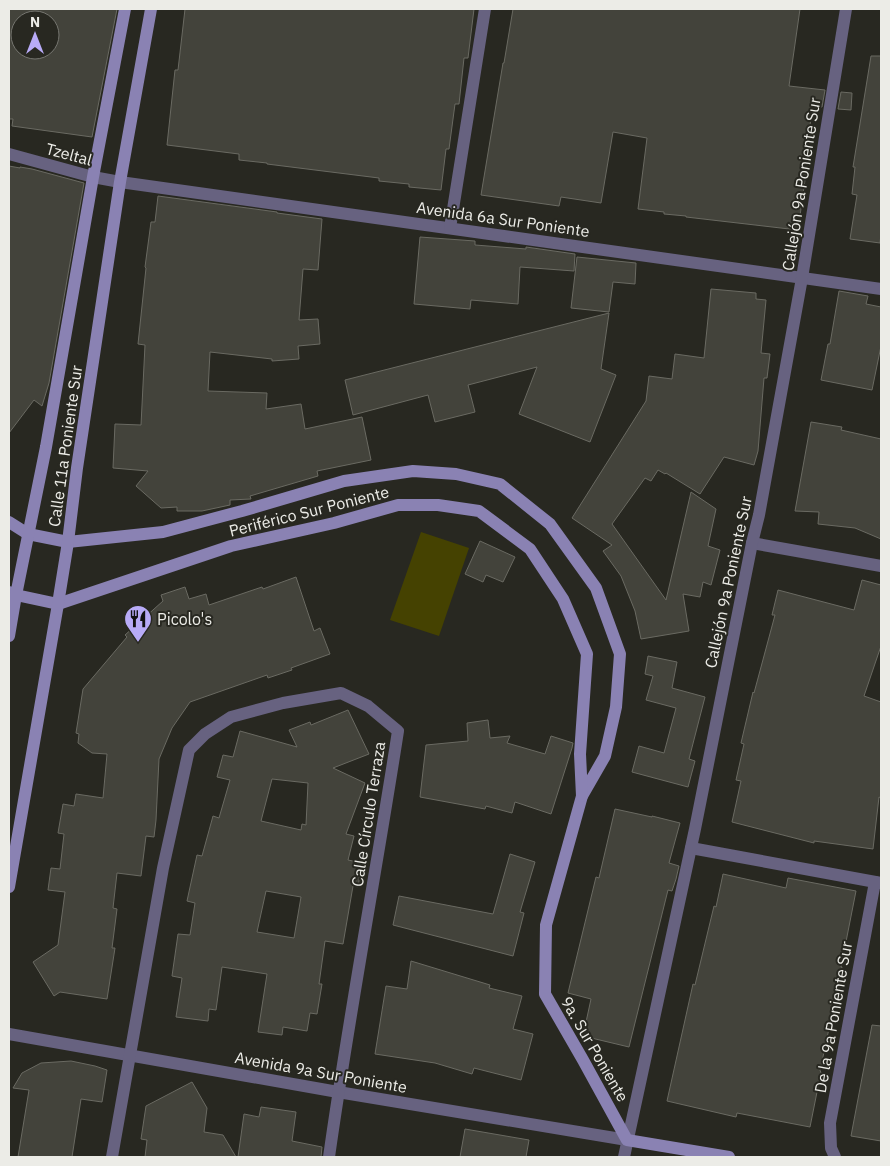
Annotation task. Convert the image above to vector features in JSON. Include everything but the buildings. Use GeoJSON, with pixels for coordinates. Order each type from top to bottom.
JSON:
{"type":"FeatureCollection","features":[{"type":"Feature","properties":{"kind":"main road","name":"Calle 11a Poniente Sur"},"geometry":{"type":"LineString","coordinates":[[9,636],[12,594],[28,534],[46,447],[93,177],[125,9]]}},
{"type":"Feature","properties":{"kind":"main road","name":"Calle 11a Poniente Sur"},"geometry":{"type":"LineString","coordinates":[[9,887],[58,604],[120,182],[151,9]]}},
{"type":"Feature","properties":{"kind":"main road","name":"Periférico Sur Poniente"},"geometry":{"type":"LineString","coordinates":[[28,534],[68,542],[163,532],[344,481],[413,471],[456,474],[500,484],[550,524],[596,588],[620,654],[616,707],[605,756],[582,796]]}},
{"type":"Feature","properties":{"kind":"main road","name":"Periférico Sur Poniente"},"geometry":{"type":"LineString","coordinates":[[58,604],[231,546],[334,523],[398,505],[438,505],[479,511],[530,549],[563,599],[587,654],[580,754],[582,796]]}},
{"type":"Feature","properties":{"kind":"main road"},"geometry":{"type":"LineString","coordinates":[[9,522],[28,534]]}},
{"type":"Feature","properties":{"kind":"main road"},"geometry":{"type":"LineString","coordinates":[[12,594],[58,604]]}},
{"type":"Feature","properties":{"kind":"main road","name":"9a. Sur Poniente"},"geometry":{"type":"LineString","coordinates":[[582,796],[546,925],[545,994],[627,1140]]}},
{"type":"Feature","properties":{"kind":"main road"},"geometry":{"type":"LineString","coordinates":[[627,1140],[729,1157]]}},
{"type":"Feature","properties":{"kind":"street"},"geometry":{"type":"LineString","coordinates":[[450,228],[485,9]]}},
{"type":"Feature","properties":{"kind":"street","name":"Callejón 9a Poniente Sur"},"geometry":{"type":"LineString","coordinates":[[624,1157],[691,848],[759,516],[802,278],[846,9]]}},
{"type":"Feature","properties":{"kind":"street","name":"Tzeltal"},"geometry":{"type":"LineString","coordinates":[[9,154],[93,177],[120,182]]}},
{"type":"Feature","properties":{"kind":"street","name":"Avenida 6a Sur Poniente"},"geometry":{"type":"LineString","coordinates":[[120,182],[881,289]]}},
{"type":"Feature","properties":{"kind":"street"},"geometry":{"type":"LineString","coordinates":[[752,543],[881,566]]}},
{"type":"Feature","properties":{"kind":"street","name":"Calle Círculo Terraza"},"geometry":{"type":"LineString","coordinates":[[112,1157],[163,868],[189,750],[205,734],[232,717],[283,703],[341,693],[368,706],[398,731],[338,1092],[329,1157]]}},
{"type":"Feature","properties":{"kind":"street"},"geometry":{"type":"LineString","coordinates":[[691,848],[878,882]]}},
{"type":"Feature","properties":{"kind":"street","name":"De la 9a Poniente Sur"},"geometry":{"type":"LineString","coordinates":[[835,1157],[831,1148],[830,1123],[878,882]]}},
{"type":"Feature","properties":{"kind":"street","name":"Avenida 9a Sur Poniente"},"geometry":{"type":"LineString","coordinates":[[9,1034],[338,1092],[627,1140]]}},
{"type":"Feature","properties":{"kind":"shaded area"},"geometry":{"type":"Polygon","coordinates":[[[421,532],[469,548],[439,636],[390,620],[421,532]]]}},
{"type":"Feature","properties":{"kind":"place","name":"Picolo's"},"geometry":{"type":"Point","coordinates":[138,643]}}]}
